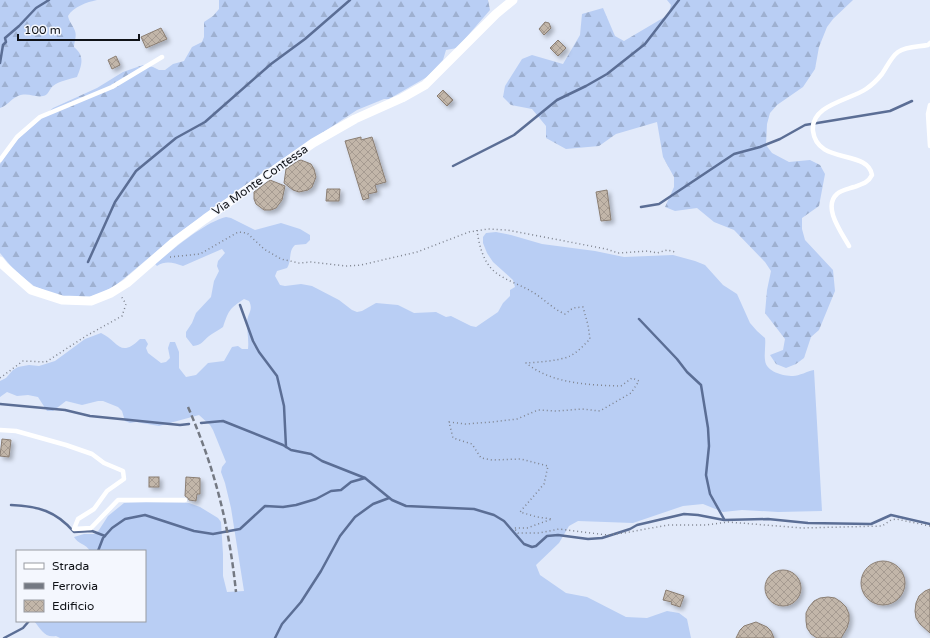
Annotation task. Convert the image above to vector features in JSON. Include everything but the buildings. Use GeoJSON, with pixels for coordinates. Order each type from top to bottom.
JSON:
{"type":"FeatureCollection","features":[{"type":"Feature","properties":{"kind":"street","name":"Via Monte Contessa"},"geometry":{"type":"LineString","coordinates":[[0,261],[31,290],[62,300],[92,301],[111,293],[127,283],[164,251],[205,219],[313,143],[355,119],[402,98],[425,85],[496,14],[513,0]]}},
{"type":"Feature","properties":{"kind":"lane"},"geometry":{"type":"LineString","coordinates":[[849,246],[835,220],[831,204],[833,198],[837,194],[867,182],[872,175],[871,170],[863,162],[830,153],[821,147],[813,132],[813,122],[818,113],[826,108],[866,89],[881,75],[896,53],[904,48],[928,45],[930,43]]}},
{"type":"Feature","properties":{"kind":"lane"},"geometry":{"type":"LineString","coordinates":[[0,160],[17,137],[40,117],[112,87],[162,57]]}},
{"type":"Feature","properties":{"kind":"lane"},"geometry":{"type":"LineString","coordinates":[[930,104],[928,114],[930,146]]}},
{"type":"Feature","properties":{"kind":"lane"},"geometry":{"type":"LineString","coordinates":[[0,430],[16,431],[66,445],[92,454],[104,463],[123,471],[124,479],[107,492],[94,509],[78,519],[74,529],[91,528],[118,500],[185,500]]}},
{"type":"Feature","properties":{"kind":"path"},"geometry":{"type":"LineString","coordinates":[[477,230],[484,257],[495,272],[534,293],[564,314],[573,308],[583,307],[586,314],[590,339],[581,348],[570,356],[545,362],[526,362],[535,370],[560,380],[580,384],[621,386],[632,378],[639,381],[631,393],[600,411],[582,409],[557,411],[538,410],[517,419],[464,424],[448,422],[453,438],[472,444],[481,458],[492,460],[521,459],[548,466],[544,484],[520,512],[537,518],[552,519],[527,528],[514,528],[518,533],[539,533],[559,529],[607,535],[624,534],[668,525],[706,525],[728,522],[802,528],[882,526],[891,520],[896,519],[930,526]]}},
{"type":"Feature","properties":{"kind":"path"},"geometry":{"type":"LineString","coordinates":[[170,257],[200,254],[238,232],[248,233],[264,249],[281,259],[299,263],[311,262],[332,266],[361,265],[417,252],[477,230],[507,230],[606,249],[618,253],[648,251],[657,253],[666,250],[675,252]]}},
{"type":"Feature","properties":{"kind":"path"},"geometry":{"type":"LineString","coordinates":[[0,378],[23,360],[46,362],[86,336],[122,316],[126,304],[116,290]]}},
{"type":"Feature","properties":{"kind":"green space"},"geometry":{"type":"Polygon","coordinates":[[[0,0],[97,0],[73,10],[68,16],[76,33],[74,47],[80,54],[82,61],[77,77],[55,84],[45,95],[18,96],[0,108],[0,0]]]}},
{"type":"Feature","properties":{"kind":"green space"},"geometry":{"type":"Polygon","coordinates":[[[219,0],[488,0],[490,10],[457,48],[446,50],[443,60],[427,77],[389,99],[384,99],[357,110],[278,162],[176,235],[115,286],[89,297],[73,297],[56,295],[34,286],[15,271],[0,253],[0,164],[18,139],[53,108],[97,88],[123,72],[143,65],[159,70],[165,70],[173,64],[184,61],[192,47],[202,42],[204,37],[204,22],[213,16],[219,9],[219,0]]]}},
{"type":"Feature","properties":{"kind":"green space"},"geometry":{"type":"Polygon","coordinates":[[[667,0],[853,0],[833,19],[827,27],[819,47],[815,69],[803,87],[777,105],[770,113],[767,124],[766,145],[772,153],[789,162],[810,160],[820,165],[825,174],[819,206],[802,218],[802,229],[805,240],[833,270],[835,291],[819,330],[811,337],[804,358],[796,364],[786,368],[776,364],[770,355],[783,350],[785,339],[765,313],[767,290],[771,271],[765,262],[734,230],[714,222],[697,208],[675,211],[665,207],[674,187],[674,177],[663,157],[657,122],[616,134],[599,146],[566,149],[546,138],[546,126],[532,109],[511,105],[503,97],[505,86],[522,59],[532,55],[563,64],[580,35],[582,14],[603,8],[615,36],[624,41],[668,15],[671,5],[667,0]]]}},
{"type":"Feature","properties":{"kind":"green space"},"geometry":{"type":"Polygon","coordinates":[[[226,217],[231,218],[255,230],[281,223],[300,229],[310,235],[310,240],[306,244],[295,245],[293,247],[287,268],[277,271],[275,276],[280,285],[285,286],[301,284],[312,286],[339,300],[357,312],[362,311],[376,303],[398,305],[414,313],[436,312],[446,317],[451,316],[476,327],[498,312],[503,303],[510,296],[510,290],[515,287],[513,280],[493,262],[487,253],[483,243],[483,237],[486,233],[496,232],[542,244],[595,251],[624,257],[673,255],[705,265],[723,285],[737,294],[750,323],[765,338],[765,360],[768,368],[780,374],[789,376],[814,370],[822,511],[778,512],[742,510],[723,512],[703,504],[683,506],[633,523],[578,521],[569,526],[559,543],[536,565],[540,575],[566,593],[587,597],[626,617],[647,618],[667,611],[679,613],[687,619],[691,638],[60,638],[56,636],[48,636],[35,622],[146,622],[146,550],[89,550],[74,537],[84,534],[95,534],[108,516],[124,503],[189,503],[200,507],[218,518],[221,522],[223,576],[227,592],[244,591],[231,508],[221,472],[222,467],[226,462],[213,430],[210,425],[199,415],[159,426],[136,422],[130,423],[125,421],[122,411],[118,407],[103,401],[82,405],[66,401],[53,411],[47,411],[38,397],[28,395],[17,396],[7,392],[0,397],[0,381],[6,378],[13,370],[18,367],[29,365],[39,366],[55,361],[85,339],[101,333],[123,348],[128,348],[140,339],[145,339],[148,344],[146,348],[148,353],[161,363],[166,362],[170,358],[168,348],[170,342],[175,342],[179,352],[179,368],[186,377],[196,375],[208,363],[224,361],[232,347],[238,346],[242,349],[248,349],[247,320],[251,307],[249,301],[244,299],[230,310],[223,327],[200,344],[193,346],[186,337],[186,332],[196,313],[211,297],[214,281],[219,271],[217,266],[218,261],[225,253],[222,249],[183,266],[170,263],[164,263],[157,266],[155,264],[198,231],[217,220],[226,217]]]}},
{"type":"Feature","properties":{"kind":"waterway"},"geometry":{"type":"LineString","coordinates":[[0,63],[3,45],[6,42],[5,38],[36,8],[49,0]]}},
{"type":"Feature","properties":{"kind":"waterway"},"geometry":{"type":"LineString","coordinates":[[88,262],[115,202],[136,171],[176,138],[205,122],[271,64],[305,39],[350,0]]}},
{"type":"Feature","properties":{"kind":"waterway"},"geometry":{"type":"LineString","coordinates":[[453,166],[514,135],[557,100],[607,74],[645,44],[679,0]]}},
{"type":"Feature","properties":{"kind":"waterway"},"geometry":{"type":"LineString","coordinates":[[641,207],[659,204],[734,154],[760,147],[780,139],[805,125],[890,111],[912,101]]}},
{"type":"Feature","properties":{"kind":"waterway"},"geometry":{"type":"LineString","coordinates":[[240,305],[253,341],[259,352],[277,376],[284,406],[286,447]]}},
{"type":"Feature","properties":{"kind":"waterway"},"geometry":{"type":"LineString","coordinates":[[639,319],[677,359],[687,372],[701,385],[708,428],[709,446],[706,475],[710,494],[724,519]]}},
{"type":"Feature","properties":{"kind":"waterway"},"geometry":{"type":"LineString","coordinates":[[0,404],[65,410],[90,416],[180,425],[189,424]]}},
{"type":"Feature","properties":{"kind":"waterway"},"geometry":{"type":"LineString","coordinates":[[201,423],[223,421],[283,445],[291,450],[311,454],[322,461],[365,478],[392,500],[406,506],[474,509],[494,515],[504,521],[524,544],[532,547],[536,546],[547,536],[558,535],[588,539],[602,538],[630,529],[637,525],[684,514],[724,520],[768,519],[808,523],[871,524],[891,515],[930,524]]}},
{"type":"Feature","properties":{"kind":"waterway"},"geometry":{"type":"LineString","coordinates":[[98,550],[103,538],[112,528],[125,519],[145,515],[194,531],[213,534],[240,529],[265,506],[283,507],[296,505],[316,499],[331,491],[341,490],[351,482],[365,478]]}},
{"type":"Feature","properties":{"kind":"waterway"},"geometry":{"type":"LineString","coordinates":[[275,638],[282,624],[301,602],[321,571],[340,536],[355,517],[373,504],[389,498]]}},
{"type":"Feature","properties":{"kind":"waterway"},"geometry":{"type":"LineString","coordinates":[[11,505],[38,508],[46,511],[60,519],[74,532],[92,531],[105,536]]}},
{"type":"Feature","properties":{"kind":"waterway"},"geometry":{"type":"LineString","coordinates":[[4,638],[23,628],[28,622]]}},
{"type":"Feature","properties":{"kind":"railway"},"geometry":{"type":"LineString","coordinates":[[188,407],[198,430],[220,498],[225,520],[236,592]]}}]}
